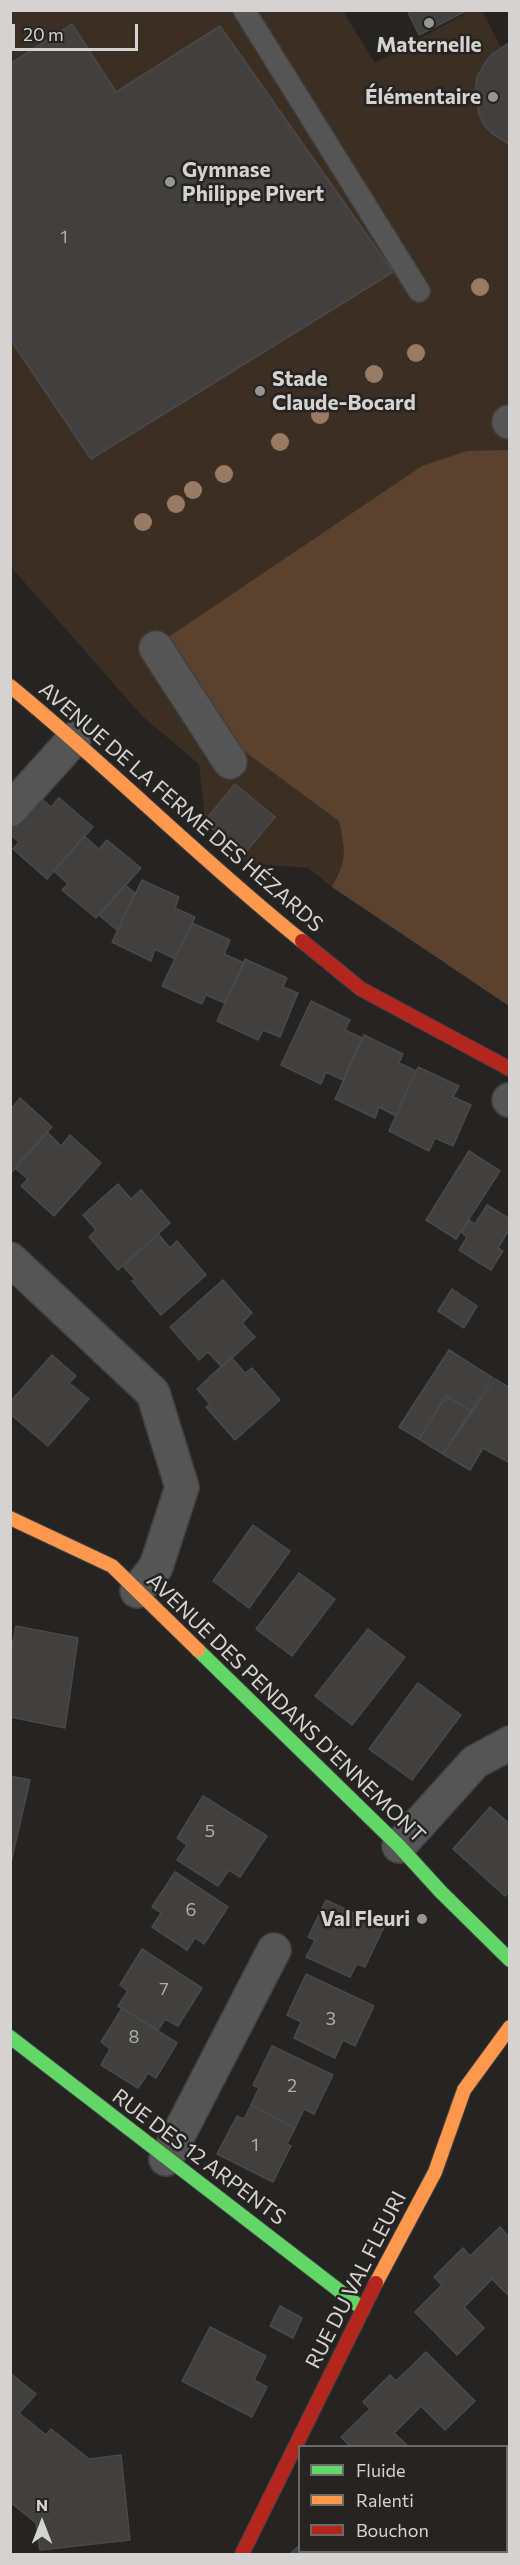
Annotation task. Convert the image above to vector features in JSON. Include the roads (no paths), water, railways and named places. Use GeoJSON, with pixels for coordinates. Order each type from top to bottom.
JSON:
{"type":"FeatureCollection","features":[{"type":"Feature","properties":{"kind":"street"},"geometry":{"type":"LineString","coordinates":[[156,648],[230,762]]}},
{"type":"Feature","properties":{"kind":"street","name":"AVENUE DE LA FERME DES HÉZARDS"},"geometry":{"type":"LineString","coordinates":[[10,686],[74,739],[241,892],[361,988],[510,1069]]}},
{"type":"Feature","properties":{"kind":"street"},"geometry":{"type":"LineString","coordinates":[[10,810],[74,739]]}},
{"type":"Feature","properties":{"kind":"street"},"geometry":{"type":"LineString","coordinates":[[10,1259],[153,1393],[182,1487],[156,1567],[137,1591]]}},
{"type":"Feature","properties":{"kind":"street","name":"AVENUE DES PENDANS D'ENNEMONT"},"geometry":{"type":"LineString","coordinates":[[10,1518],[112,1566],[399,1846],[441,1892],[510,1960]]}},
{"type":"Feature","properties":{"kind":"street"},"geometry":{"type":"LineString","coordinates":[[399,1846],[475,1762],[510,1743]]}},
{"type":"Feature","properties":{"kind":"street"},"geometry":{"type":"LineString","coordinates":[[166,2159],[274,1950]]}},
{"type":"Feature","properties":{"kind":"street","name":"RUE DU VAL FLEURI"},"geometry":{"type":"LineString","coordinates":[[242,2554],[363,2309],[435,2172],[464,2091],[510,2027]]}},
{"type":"Feature","properties":{"kind":"street","name":"RUE DES 12 ARPENTS"},"geometry":{"type":"LineString","coordinates":[[10,2037],[363,2309]]}},
{"type":"Feature","properties":{"kind":"lane"},"geometry":{"type":"LineString","coordinates":[[244,10],[419,291]]}},
{"type":"Feature","properties":{"kind":"place","name":"Maternelle"},"geometry":{"type":"Point","coordinates":[429,23]}},
{"type":"Feature","properties":{"kind":"place","name":"Élémentaire"},"geometry":{"type":"Point","coordinates":[493,97]}},
{"type":"Feature","properties":{"kind":"place","name":"Gymnase Philippe Pivert"},"geometry":{"type":"Point","coordinates":[170,182]}},
{"type":"Feature","properties":{"kind":"place","name":"Stade Claude-Bocard"},"geometry":{"type":"Point","coordinates":[260,391]}},
{"type":"Feature","properties":{"kind":"place","name":"Val Fleuri"},"geometry":{"type":"Point","coordinates":[422,1919]}}]}
